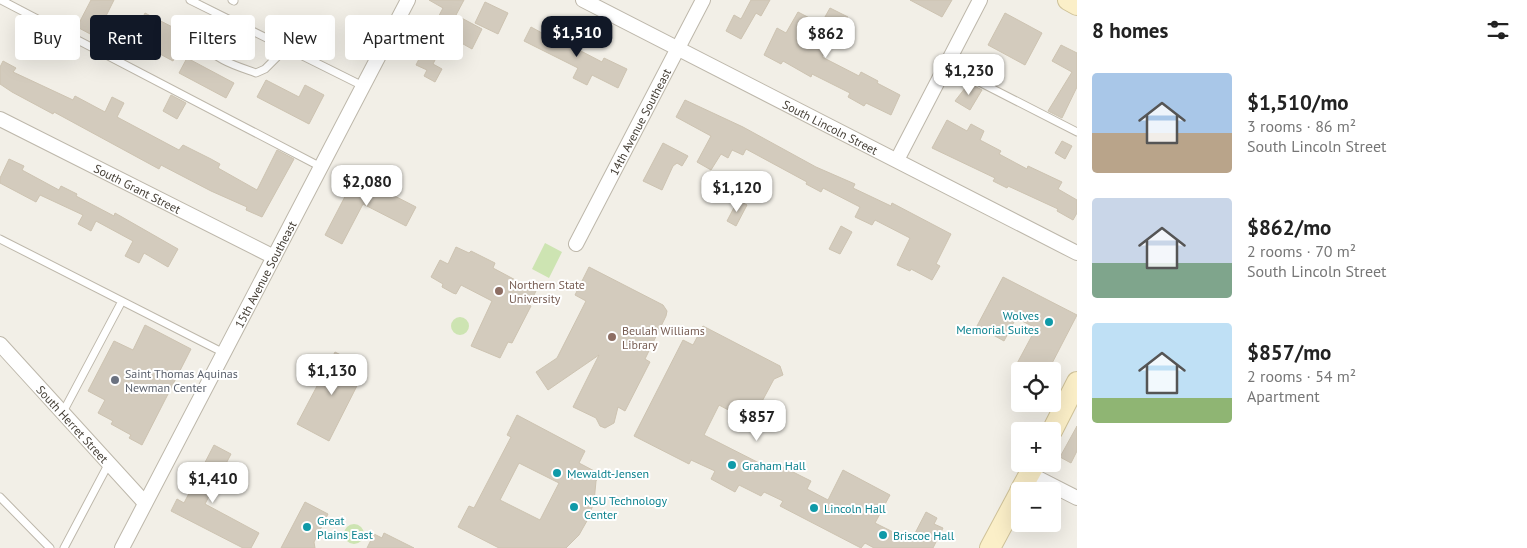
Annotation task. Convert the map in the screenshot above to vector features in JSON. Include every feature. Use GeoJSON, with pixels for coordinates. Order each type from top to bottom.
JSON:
{"type":"FeatureCollection","features":[{"type":"Feature","properties":{"kind":"street","name":"15th Avenue Southeast"},"geometry":{"type":"LineString","coordinates":[[122,548],[408,0]]}},
{"type":"Feature","properties":{"kind":"street","name":"South Lincoln Street"},"geometry":{"type":"LineString","coordinates":[[583,0],[1077,253]]}},
{"type":"Feature","properties":{"kind":"street","name":"14th Avenue Southeast"},"geometry":{"type":"LineString","coordinates":[[576,244],[703,0]]}},
{"type":"Feature","properties":{"kind":"street"},"geometry":{"type":"LineString","coordinates":[[897,160],[980,0]]}},
{"type":"Feature","properties":{"kind":"street"},"geometry":{"type":"LineString","coordinates":[[1068,0],[1077,5]]}},
{"type":"Feature","properties":{"kind":"street","name":"South Grant Street"},"geometry":{"type":"LineString","coordinates":[[0,118],[274,257]]}},
{"type":"Feature","properties":{"kind":"street","name":"South Herret Street"},"geometry":{"type":"LineString","coordinates":[[0,344],[145,503]]}},
{"type":"Feature","properties":{"kind":"street"},"geometry":{"type":"LineString","coordinates":[[1057,422],[1077,382]]}},
{"type":"Feature","properties":{"kind":"street"},"geometry":{"type":"LineString","coordinates":[[990,548],[1026,480],[1077,498]]}},
{"type":"Feature","properties":{"kind":"lane"},"geometry":{"type":"LineString","coordinates":[[1,0],[321,167]]}},
{"type":"Feature","properties":{"kind":"lane"},"geometry":{"type":"LineString","coordinates":[[190,0],[265,38]]}},
{"type":"Feature","properties":{"kind":"lane"},"geometry":{"type":"LineString","coordinates":[[218,14],[205,44],[209,51],[237,66],[256,73],[265,69],[274,60]]}},
{"type":"Feature","properties":{"kind":"lane"},"geometry":{"type":"LineString","coordinates":[[310,60],[363,86]]}},
{"type":"Feature","properties":{"kind":"lane"},"geometry":{"type":"LineString","coordinates":[[946,65],[1077,132]]}},
{"type":"Feature","properties":{"kind":"lane"},"geometry":{"type":"LineString","coordinates":[[0,239],[224,353]]}},
{"type":"Feature","properties":{"kind":"lane"},"geometry":{"type":"LineString","coordinates":[[63,412],[122,301]]}},
{"type":"Feature","properties":{"kind":"lane"},"geometry":{"type":"LineString","coordinates":[[64,548],[109,463]]}},
{"type":"Feature","properties":{"kind":"lane"},"geometry":{"type":"LineString","coordinates":[[0,497],[50,548]]}},
{"type":"Feature","properties":{"kind":"green space"},"geometry":{"type":"Polygon","coordinates":[[[545,243],[562,252],[549,278],[532,269],[545,243]]]}},
{"type":"Feature","properties":{"kind":"green space"},"geometry":{"type":"Polygon","coordinates":[[[460,317],[466,320],[469,326],[466,332],[460,335],[454,332],[451,326],[454,320],[460,317]]]}},
{"type":"Feature","properties":{"kind":"green space"},"geometry":{"type":"Polygon","coordinates":[[[354,524],[361,527],[364,534],[361,541],[354,544],[347,541],[344,534],[347,527],[354,524]]]}},
{"type":"Feature","properties":{"kind":"building"},"geometry":{"type":"Polygon","coordinates":[[[91,0],[114,0],[106,15],[90,15],[90,34],[80,29],[80,21],[91,0]]]}},
{"type":"Feature","properties":{"kind":"building"},"geometry":{"type":"Polygon","coordinates":[[[429,0],[464,0],[456,15],[439,15],[443,8],[429,0]]]}},
{"type":"Feature","properties":{"kind":"building"},"geometry":{"type":"Polygon","coordinates":[[[751,0],[770,0],[761,16],[756,13],[741,39],[726,31],[734,15],[741,19],[751,0]]]}},
{"type":"Feature","properties":{"kind":"building"},"geometry":{"type":"Polygon","coordinates":[[[910,0],[952,0],[942,17],[910,0]]]}},
{"type":"Feature","properties":{"kind":"building"},"geometry":{"type":"Polygon","coordinates":[[[485,2],[508,13],[498,34],[475,23],[485,2]]]}},
{"type":"Feature","properties":{"kind":"building"},"geometry":{"type":"Polygon","coordinates":[[[830,8],[848,17],[839,34],[835,32],[822,57],[859,76],[861,72],[900,95],[891,115],[866,103],[864,106],[848,97],[850,93],[812,74],[811,77],[783,61],[781,64],[764,55],[777,28],[786,33],[798,12],[821,24],[830,8]]]}},
{"type":"Feature","properties":{"kind":"building"},"geometry":{"type":"Polygon","coordinates":[[[1005,13],[1042,33],[1025,65],[988,45],[1005,13]]]}},
{"type":"Feature","properties":{"kind":"building"},"geometry":{"type":"Polygon","coordinates":[[[463,19],[482,29],[472,49],[463,44],[463,19]]]}},
{"type":"Feature","properties":{"kind":"building"},"geometry":{"type":"Polygon","coordinates":[[[161,21],[171,26],[171,60],[161,55],[161,21]]]}},
{"type":"Feature","properties":{"kind":"building"},"geometry":{"type":"Polygon","coordinates":[[[546,25],[555,29],[552,36],[602,62],[604,58],[627,69],[618,88],[592,75],[587,85],[573,78],[578,68],[524,41],[531,27],[542,33],[546,25]]]}},
{"type":"Feature","properties":{"kind":"building"},"geometry":{"type":"Polygon","coordinates":[[[1061,45],[1077,53],[1077,87],[1062,118],[1048,111],[1072,72],[1052,61],[1061,45]]]}},
{"type":"Feature","properties":{"kind":"building"},"geometry":{"type":"Polygon","coordinates":[[[186,60],[191,60],[234,83],[226,98],[179,73],[186,60]]]}},
{"type":"Feature","properties":{"kind":"building"},"geometry":{"type":"Polygon","coordinates":[[[418,60],[435,60],[433,64],[442,69],[435,82],[424,76],[427,70],[416,65],[418,60]]]}},
{"type":"Feature","properties":{"kind":"building"},"geometry":{"type":"Polygon","coordinates":[[[3,61],[16,68],[13,72],[73,100],[75,96],[105,112],[112,97],[124,103],[117,117],[179,150],[183,145],[211,159],[220,164],[218,168],[257,190],[277,150],[294,159],[262,217],[246,210],[247,207],[161,165],[159,169],[54,112],[53,114],[12,92],[0,84],[0,67],[3,61]]]}},
{"type":"Feature","properties":{"kind":"building"},"geometry":{"type":"Polygon","coordinates":[[[266,80],[299,97],[305,85],[324,95],[309,124],[257,97],[266,80]]]}},
{"type":"Feature","properties":{"kind":"building"},"geometry":{"type":"Polygon","coordinates":[[[969,83],[982,90],[970,110],[955,101],[969,83]]]}},
{"type":"Feature","properties":{"kind":"building"},"geometry":{"type":"Polygon","coordinates":[[[171,95],[186,103],[177,119],[163,111],[171,95]]]}},
{"type":"Feature","properties":{"kind":"building"},"geometry":{"type":"Polygon","coordinates":[[[685,100],[743,127],[816,167],[855,184],[853,188],[891,206],[892,203],[951,234],[936,264],[940,266],[932,280],[911,269],[910,271],[897,265],[910,238],[875,220],[872,225],[855,217],[860,207],[823,188],[821,192],[806,184],[807,182],[746,149],[743,155],[732,150],[728,158],[721,154],[711,170],[697,162],[711,136],[676,117],[685,100]]]}},
{"type":"Feature","properties":{"kind":"building"},"geometry":{"type":"Polygon","coordinates":[[[947,120],[967,131],[971,124],[984,131],[980,140],[1001,151],[999,154],[1027,169],[1028,166],[1062,182],[1058,189],[1077,200],[1077,213],[1073,220],[1057,211],[1058,209],[1008,186],[1007,188],[993,181],[995,178],[932,148],[947,120]]]}},
{"type":"Feature","properties":{"kind":"building"},"geometry":{"type":"Polygon","coordinates":[[[1062,141],[1072,146],[1065,159],[1055,153],[1062,141]]]}},
{"type":"Feature","properties":{"kind":"building"},"geometry":{"type":"Polygon","coordinates":[[[663,143],[688,156],[682,166],[677,163],[673,166],[662,190],[643,181],[663,143]]]}},
{"type":"Feature","properties":{"kind":"building"},"geometry":{"type":"Polygon","coordinates":[[[9,159],[24,166],[22,170],[59,190],[61,186],[114,216],[115,213],[178,249],[168,267],[144,253],[139,263],[125,256],[133,241],[96,221],[91,231],[78,224],[83,215],[40,195],[36,202],[0,183],[0,178],[9,159]]]}},
{"type":"Feature","properties":{"kind":"building"},"geometry":{"type":"Polygon","coordinates":[[[350,173],[416,207],[406,226],[363,204],[342,244],[325,235],[351,185],[345,182],[350,173]]]}},
{"type":"Feature","properties":{"kind":"building"},"geometry":{"type":"Polygon","coordinates":[[[738,200],[747,205],[736,226],[727,221],[738,200]]]}},
{"type":"Feature","properties":{"kind":"building"},"geometry":{"type":"Polygon","coordinates":[[[841,226],[852,232],[840,254],[829,249],[841,226]]]}},
{"type":"Feature","properties":{"kind":"building"},"geometry":{"type":"Polygon","coordinates":[[[456,247],[469,253],[471,251],[495,263],[493,268],[536,291],[529,305],[531,306],[512,343],[508,342],[500,358],[471,346],[492,301],[461,285],[456,294],[453,293],[442,287],[443,284],[431,277],[440,260],[448,264],[456,247]]]}},
{"type":"Feature","properties":{"kind":"building","name":"Beulah Williams Library"},"geometry":{"type":"Polygon","coordinates":[[[589,267],[663,305],[667,311],[645,359],[650,362],[625,411],[618,407],[614,423],[605,428],[600,426],[596,418],[573,407],[599,355],[548,390],[536,372],[557,358],[586,301],[575,295],[589,267]]]}},
{"type":"Feature","properties":{"kind":"building","name":"Wolves Memorial Suites"},"geometry":{"type":"Polygon","coordinates":[[[1003,277],[1077,315],[1053,362],[1018,362],[1036,328],[1016,318],[1004,341],[977,326],[1003,277]]]}},
{"type":"Feature","properties":{"kind":"building","name":"Saint Thomas Aquinas Newman Center"},"geometry":{"type":"Polygon","coordinates":[[[145,325],[191,349],[142,445],[129,438],[131,435],[111,424],[113,421],[98,413],[105,400],[88,391],[114,341],[133,350],[145,325]]]}},
{"type":"Feature","properties":{"kind":"building"},"geometry":{"type":"Polygon","coordinates":[[[703,326],[780,366],[783,375],[774,379],[751,422],[719,405],[704,435],[769,468],[773,462],[811,481],[807,489],[828,500],[843,470],[890,495],[875,523],[911,541],[926,512],[937,518],[934,524],[943,528],[933,548],[874,548],[865,543],[861,548],[780,506],[783,501],[764,492],[761,496],[739,485],[735,492],[711,479],[715,471],[691,460],[689,464],[634,436],[683,340],[693,345],[703,326]]]}},
{"type":"Feature","properties":{"kind":"building"},"geometry":{"type":"Polygon","coordinates":[[[335,352],[366,368],[329,441],[297,424],[335,352]]]}},
{"type":"Feature","properties":{"kind":"building","name":"Mewaldt-Jensen"},"geometry":{"type":"Polygon","coordinates":[[[517,415],[585,451],[579,463],[600,474],[596,481],[594,502],[588,519],[579,535],[566,548],[499,548],[458,527],[469,506],[474,508],[511,437],[507,435],[517,415]],[[519,463],[500,500],[540,520],[559,483],[519,463]]]}},
{"type":"Feature","properties":{"kind":"building"},"geometry":{"type":"Polygon","coordinates":[[[1077,426],[1077,451],[1071,463],[1061,458],[1077,426]]]}},
{"type":"Feature","properties":{"kind":"building"},"geometry":{"type":"Polygon","coordinates":[[[214,445],[231,454],[205,504],[259,533],[251,548],[243,548],[171,511],[177,499],[184,503],[214,445]]]}},
{"type":"Feature","properties":{"kind":"building","name":"Great Plains East"},"geometry":{"type":"Polygon","coordinates":[[[305,502],[328,514],[314,542],[315,548],[281,548],[305,502]]]}},
{"type":"Feature","properties":{"kind":"building","name":"Great Plains East"},"geometry":{"type":"Polygon","coordinates":[[[384,533],[414,548],[367,548],[374,534],[382,538],[384,533]]]}},
{"type":"Feature","properties":{"kind":"place","name":"Northern State University"},"geometry":{"type":"Point","coordinates":[499,291]}},
{"type":"Feature","properties":{"kind":"place","name":"Wolves Memorial Suites"},"geometry":{"type":"Point","coordinates":[1049,322]}},
{"type":"Feature","properties":{"kind":"place","name":"Beulah Williams Library"},"geometry":{"type":"Point","coordinates":[612,337]}},
{"type":"Feature","properties":{"kind":"place","name":"Saint Thomas Aquinas Newman Center"},"geometry":{"type":"Point","coordinates":[115,380]}},
{"type":"Feature","properties":{"kind":"place","name":"Graham Hall"},"geometry":{"type":"Point","coordinates":[732,465]}},
{"type":"Feature","properties":{"kind":"place","name":"Mewaldt-Jensen"},"geometry":{"type":"Point","coordinates":[557,473]}},
{"type":"Feature","properties":{"kind":"place","name":"NSU Technology Center"},"geometry":{"type":"Point","coordinates":[574,507]}},
{"type":"Feature","properties":{"kind":"place","name":"Lincoln Hall"},"geometry":{"type":"Point","coordinates":[814,508]}},
{"type":"Feature","properties":{"kind":"place","name":"Great Plains East"},"geometry":{"type":"Point","coordinates":[307,527]}},
{"type":"Feature","properties":{"kind":"place","name":"Briscoe Hall"},"geometry":{"type":"Point","coordinates":[883,535]}}]}
